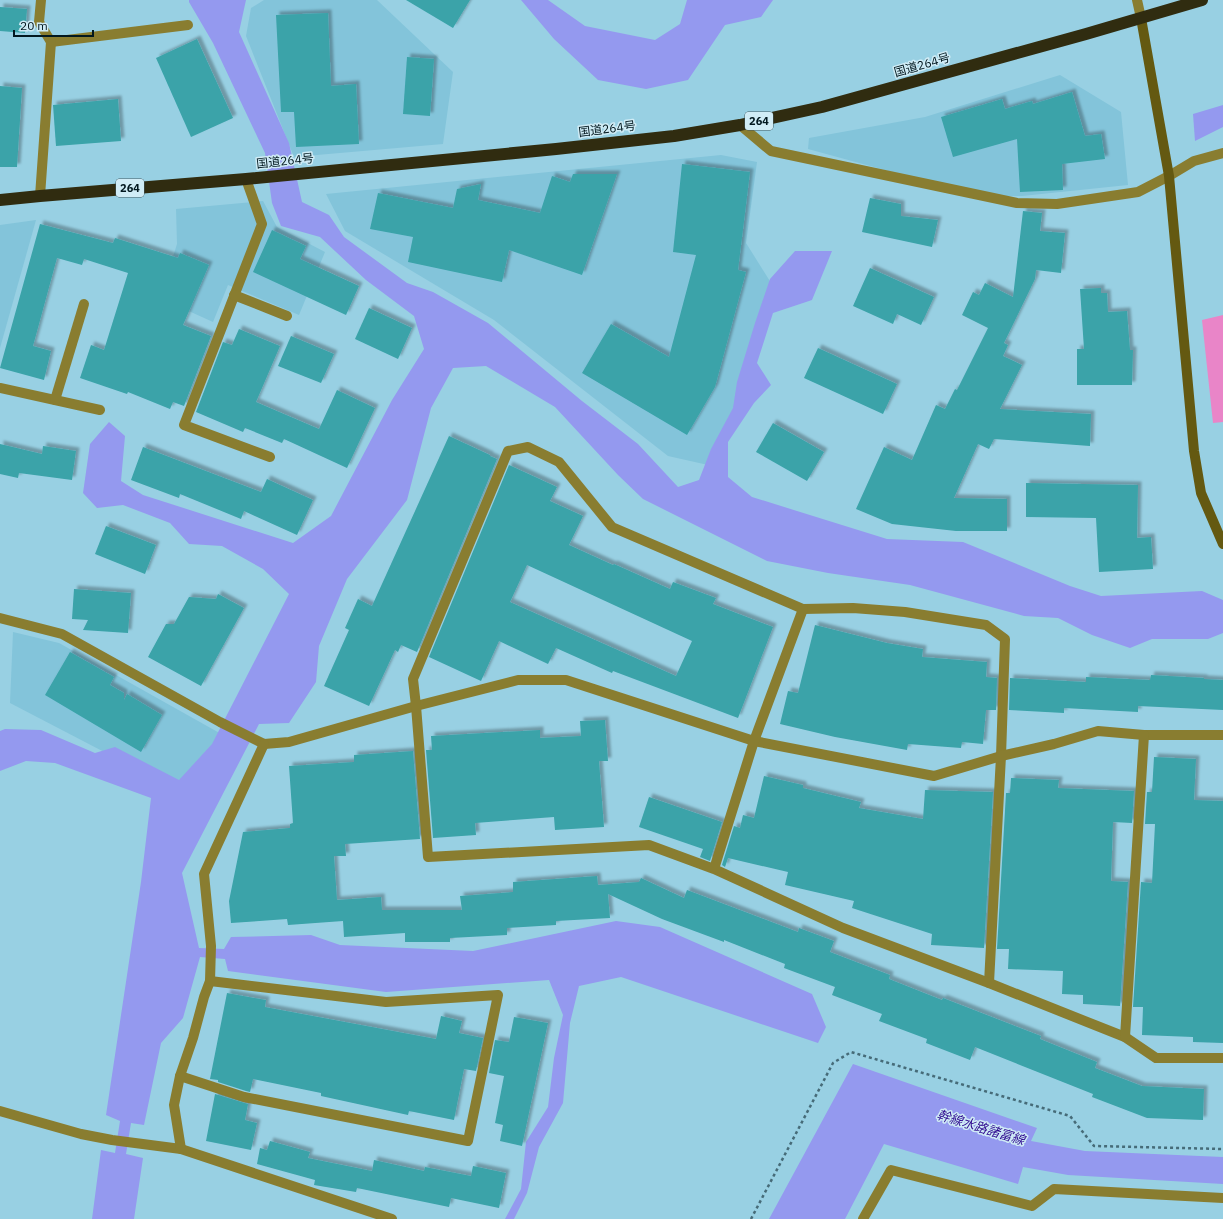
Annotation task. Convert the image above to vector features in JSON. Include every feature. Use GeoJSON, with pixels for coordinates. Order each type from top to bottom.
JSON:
{"type":"FeatureCollection","features":[{"type":"Feature","properties":{"kind":"highway","name":"国道264号"},"geometry":{"type":"LineString","coordinates":[[0,200],[246,179],[674,136],[740,125],[822,107],[1086,34],[1202,0]]}},
{"type":"Feature","properties":{"kind":"street"},"geometry":{"type":"LineString","coordinates":[[40,196],[51,42],[39,22],[41,0]]}},
{"type":"Feature","properties":{"kind":"street"},"geometry":{"type":"LineString","coordinates":[[1137,0],[1169,176],[1194,451],[1201,493],[1223,544]]}},
{"type":"Feature","properties":{"kind":"street"},"geometry":{"type":"LineString","coordinates":[[51,42],[188,25]]}},
{"type":"Feature","properties":{"kind":"street"},"geometry":{"type":"LineString","coordinates":[[740,125],[771,151],[1017,203],[1057,204],[1138,192],[1194,161],[1223,152]]}},
{"type":"Feature","properties":{"kind":"street"},"geometry":{"type":"LineString","coordinates":[[246,179],[262,224],[184,425],[270,457]]}},
{"type":"Feature","properties":{"kind":"street"},"geometry":{"type":"LineString","coordinates":[[234,295],[287,316]]}},
{"type":"Feature","properties":{"kind":"street"},"geometry":{"type":"LineString","coordinates":[[55,400],[84,304]]}},
{"type":"Feature","properties":{"kind":"street"},"geometry":{"type":"LineString","coordinates":[[0,388],[100,410]]}},
{"type":"Feature","properties":{"kind":"street"},"geometry":{"type":"LineString","coordinates":[[989,983],[1001,756],[1005,639],[986,625],[905,612],[852,608],[803,608],[612,527],[559,462],[528,447],[508,451],[413,679],[428,857],[649,845],[714,869],[843,928],[989,983],[1125,1037],[1156,1058],[1223,1058]]}},
{"type":"Feature","properties":{"kind":"street"},"geometry":{"type":"LineString","coordinates":[[714,869],[754,741],[803,608]]}},
{"type":"Feature","properties":{"kind":"street"},"geometry":{"type":"LineString","coordinates":[[0,618],[62,634],[220,722],[260,742],[289,742],[416,706],[518,680],[566,680],[754,741],[934,776],[1001,756],[1054,744],[1098,731],[1144,735],[1223,735]]}},
{"type":"Feature","properties":{"kind":"street"},"geometry":{"type":"LineString","coordinates":[[1125,1037],[1144,735]]}},
{"type":"Feature","properties":{"kind":"street"},"geometry":{"type":"LineString","coordinates":[[181,1149],[174,1105],[180,1076],[210,981],[211,946],[204,874],[260,742]]}},
{"type":"Feature","properties":{"kind":"street"},"geometry":{"type":"LineString","coordinates":[[180,1076],[244,1097],[468,1141],[498,995],[386,1002],[210,981]]}},
{"type":"Feature","properties":{"kind":"street"},"geometry":{"type":"LineString","coordinates":[[0,1112],[81,1134],[112,1140],[181,1149],[392,1219]]}},
{"type":"Feature","properties":{"kind":"street"},"geometry":{"type":"LineString","coordinates":[[863,1219],[891,1170],[1032,1206],[1054,1189],[1223,1198]]}},
{"type":"Feature","properties":{"kind":"path"},"geometry":{"type":"LineString","coordinates":[[751,1219],[833,1063],[850,1052],[1070,1116],[1094,1146],[1223,1150]]}},
{"type":"Feature","properties":{"kind":"shaded area"},"geometry":{"type":"Polygon","coordinates":[[[264,0],[377,0],[453,72],[443,144],[294,157],[246,36],[251,8],[264,0]]]}},
{"type":"Feature","properties":{"kind":"shaded area"},"geometry":{"type":"Polygon","coordinates":[[[1060,75],[1121,112],[1128,185],[1022,196],[980,196],[808,149],[809,138],[925,117],[1060,75]]]}},
{"type":"Feature","properties":{"kind":"shaded area"},"geometry":{"type":"Polygon","coordinates":[[[721,155],[757,162],[746,243],[773,286],[717,467],[668,456],[494,320],[345,231],[326,194],[721,155]]]}},
{"type":"Feature","properties":{"kind":"shaded area"},"geometry":{"type":"Polygon","coordinates":[[[263,201],[277,227],[325,252],[299,315],[228,285],[213,322],[160,298],[177,244],[176,209],[263,201]]]}},
{"type":"Feature","properties":{"kind":"shaded area"},"geometry":{"type":"Polygon","coordinates":[[[36,220],[0,348],[0,225],[36,220]]]}},
{"type":"Feature","properties":{"kind":"shaded area"},"geometry":{"type":"Polygon","coordinates":[[[1223,315],[1223,422],[1213,423],[1202,320],[1223,315]]]}},
{"type":"Feature","properties":{"kind":"shaded area"},"geometry":{"type":"Polygon","coordinates":[[[13,632],[59,643],[223,735],[183,793],[10,703],[13,632]]]}},
{"type":"Feature","properties":{"kind":"water"},"geometry":{"type":"Polygon","coordinates":[[[189,0],[246,0],[239,32],[289,143],[302,202],[329,215],[344,237],[407,283],[433,292],[488,323],[582,401],[638,444],[678,487],[699,480],[711,449],[733,408],[737,382],[770,279],[795,251],[832,251],[812,300],[773,313],[757,363],[771,385],[754,403],[728,442],[728,477],[752,497],[887,539],[963,542],[1070,586],[1101,596],[1202,591],[1223,600],[1223,633],[1208,639],[1152,639],[1130,648],[1092,635],[1058,618],[1024,616],[910,585],[828,573],[767,561],[643,499],[618,475],[555,407],[486,366],[453,368],[431,408],[407,500],[347,579],[319,646],[316,682],[289,723],[259,724],[182,873],[199,948],[224,949],[231,937],[311,935],[340,945],[473,951],[616,921],[660,927],[812,994],[826,1027],[818,1043],[621,977],[579,986],[570,1023],[563,1103],[539,1147],[527,1193],[514,1219],[505,1219],[521,1189],[526,1142],[548,1107],[554,1058],[563,1015],[549,980],[386,992],[228,971],[225,959],[200,957],[183,1018],[161,1043],[144,1125],[131,1123],[126,1154],[143,1158],[134,1219],[92,1219],[101,1150],[115,1153],[120,1121],[106,1115],[141,882],[151,798],[55,763],[26,761],[0,771],[0,731],[5,729],[41,730],[95,753],[115,747],[179,780],[212,744],[289,594],[263,569],[222,546],[189,544],[170,523],[123,505],[97,508],[83,493],[90,444],[109,422],[125,436],[121,481],[143,495],[293,543],[331,516],[392,400],[424,349],[414,316],[366,280],[320,237],[281,226],[272,203],[265,153],[213,43],[189,0]]]}},
{"type":"Feature","properties":{"kind":"water"},"geometry":{"type":"Polygon","coordinates":[[[521,0],[548,0],[585,26],[655,40],[680,24],[687,0],[773,0],[761,17],[725,25],[688,80],[646,89],[598,80],[554,39],[521,0]]]}},
{"type":"Feature","properties":{"kind":"water"},"geometry":{"type":"Polygon","coordinates":[[[1223,105],[1223,127],[1195,141],[1193,114],[1223,105]]]}},
{"type":"Feature","properties":{"kind":"water","name":"幹線水路諸富線"},"geometry":{"type":"Polygon","coordinates":[[[853,1064],[1037,1128],[1031,1141],[1085,1151],[1223,1157],[1223,1184],[1068,1175],[1023,1167],[1018,1184],[884,1144],[845,1219],[769,1219],[853,1064]]]}},
{"type":"Feature","properties":{"kind":"building"},"geometry":{"type":"Polygon","coordinates":[[[406,0],[470,0],[453,28],[406,0]]]}},
{"type":"Feature","properties":{"kind":"building"},"geometry":{"type":"Polygon","coordinates":[[[0,7],[27,9],[25,33],[0,31],[0,7]]]}},
{"type":"Feature","properties":{"kind":"building"},"geometry":{"type":"Polygon","coordinates":[[[328,13],[331,86],[356,84],[359,144],[296,147],[294,112],[281,112],[276,15],[328,13]]]}},
{"type":"Feature","properties":{"kind":"building"},"geometry":{"type":"Polygon","coordinates":[[[197,39],[233,118],[191,137],[156,58],[197,39]]]}},
{"type":"Feature","properties":{"kind":"building"},"geometry":{"type":"Polygon","coordinates":[[[407,57],[434,59],[430,116],[403,114],[407,57]]]}},
{"type":"Feature","properties":{"kind":"building"},"geometry":{"type":"Polygon","coordinates":[[[0,86],[22,88],[17,167],[0,167],[0,86]]]}},
{"type":"Feature","properties":{"kind":"building"},"geometry":{"type":"Polygon","coordinates":[[[1072,92],[1085,136],[1101,134],[1105,159],[1062,164],[1063,190],[1020,192],[1017,139],[953,157],[941,117],[1002,99],[1005,109],[1032,101],[1033,104],[1072,92]]]}},
{"type":"Feature","properties":{"kind":"building"},"geometry":{"type":"Polygon","coordinates":[[[118,99],[121,141],[56,146],[53,105],[118,99]]]}},
{"type":"Feature","properties":{"kind":"building"},"geometry":{"type":"Polygon","coordinates":[[[682,164],[750,172],[738,270],[746,272],[715,387],[687,435],[582,373],[611,324],[669,357],[696,255],[673,252],[682,164]]]}},
{"type":"Feature","properties":{"kind":"building"},"geometry":{"type":"Polygon","coordinates":[[[573,174],[617,174],[582,275],[509,250],[502,282],[408,262],[413,237],[370,229],[378,193],[453,208],[457,189],[481,184],[478,200],[540,213],[552,176],[570,182],[573,174]]]}},
{"type":"Feature","properties":{"kind":"building"},"geometry":{"type":"Polygon","coordinates":[[[870,198],[901,204],[901,216],[938,220],[932,247],[862,232],[870,198]]]}},
{"type":"Feature","properties":{"kind":"building"},"geometry":{"type":"Polygon","coordinates":[[[1023,211],[1042,213],[1040,231],[1065,233],[1061,273],[1036,270],[1035,279],[1004,343],[1008,345],[1003,356],[1022,365],[1000,409],[1091,414],[1090,446],[994,439],[989,449],[978,444],[954,498],[1007,499],[1007,531],[956,531],[892,524],[856,509],[884,447],[912,460],[936,405],[945,409],[955,389],[957,390],[988,328],[962,315],[973,292],[979,295],[985,283],[1013,297],[1023,211]]]}},
{"type":"Feature","properties":{"kind":"building"},"geometry":{"type":"Polygon","coordinates":[[[40,224],[113,243],[115,238],[178,258],[180,253],[209,265],[183,325],[211,336],[184,406],[173,402],[170,409],[128,392],[127,394],[80,378],[91,345],[104,350],[128,273],[84,259],[82,265],[57,258],[33,346],[51,351],[44,380],[0,368],[40,224]]]}},
{"type":"Feature","properties":{"kind":"building"},"geometry":{"type":"Polygon","coordinates":[[[272,230],[306,246],[300,259],[359,286],[346,315],[253,272],[272,230]]]}},
{"type":"Feature","properties":{"kind":"building"},"geometry":{"type":"Polygon","coordinates":[[[870,268],[934,297],[921,325],[897,314],[893,324],[853,306],[870,268]]]}},
{"type":"Feature","properties":{"kind":"building"},"geometry":{"type":"Polygon","coordinates":[[[1101,288],[1101,293],[1107,293],[1108,312],[1127,311],[1130,350],[1133,350],[1132,385],[1077,385],[1077,349],[1084,349],[1080,289],[1101,288]]]}},
{"type":"Feature","properties":{"kind":"building"},"geometry":{"type":"Polygon","coordinates":[[[369,308],[412,328],[398,359],[355,339],[369,308]]]}},
{"type":"Feature","properties":{"kind":"building"},"geometry":{"type":"Polygon","coordinates":[[[239,329],[280,346],[256,402],[319,429],[337,390],[375,408],[347,468],[284,439],[282,443],[245,428],[243,432],[196,412],[223,342],[232,345],[239,329]]]}},
{"type":"Feature","properties":{"kind":"building"},"geometry":{"type":"Polygon","coordinates":[[[291,336],[334,354],[321,383],[278,366],[291,336]]]}},
{"type":"Feature","properties":{"kind":"building"},"geometry":{"type":"Polygon","coordinates":[[[818,348],[897,384],[883,414],[804,378],[818,348]]]}},
{"type":"Feature","properties":{"kind":"building"},"geometry":{"type":"Polygon","coordinates":[[[773,423],[824,452],[807,481],[756,452],[773,423]]]}},
{"type":"Feature","properties":{"kind":"building"},"geometry":{"type":"Polygon","coordinates":[[[449,436],[497,459],[417,652],[401,645],[398,652],[395,650],[369,706],[324,686],[349,630],[345,628],[358,599],[372,606],[449,436]]]}},
{"type":"Feature","properties":{"kind":"building"},"geometry":{"type":"Polygon","coordinates":[[[0,444],[42,454],[43,446],[76,451],[72,480],[19,473],[18,478],[0,474],[0,444]]]}},
{"type":"Feature","properties":{"kind":"building"},"geometry":{"type":"Polygon","coordinates":[[[143,447],[261,492],[267,479],[313,500],[297,535],[244,511],[241,519],[180,494],[179,498],[131,480],[143,447]]]}},
{"type":"Feature","properties":{"kind":"building"},"geometry":{"type":"Polygon","coordinates":[[[509,465],[557,487],[550,501],[583,516],[569,545],[670,589],[673,582],[716,598],[713,604],[773,627],[738,718],[613,671],[612,673],[556,648],[548,664],[499,641],[481,681],[429,657],[509,465]],[[527,565],[510,602],[676,676],[692,641],[527,565]]]}},
{"type":"Feature","properties":{"kind":"building"},"geometry":{"type":"Polygon","coordinates":[[[1026,483],[1138,485],[1137,538],[1151,537],[1153,569],[1099,572],[1096,518],[1026,517],[1026,483]]]}},
{"type":"Feature","properties":{"kind":"building"},"geometry":{"type":"Polygon","coordinates":[[[106,526],[156,545],[145,574],[95,554],[106,526]]]}},
{"type":"Feature","properties":{"kind":"building"},"geometry":{"type":"Polygon","coordinates":[[[74,589],[131,593],[128,633],[83,630],[88,620],[72,619],[74,589]]]}},
{"type":"Feature","properties":{"kind":"building"},"geometry":{"type":"Polygon","coordinates":[[[218,594],[244,608],[201,686],[148,657],[166,624],[174,624],[189,597],[216,599],[218,594]]]}},
{"type":"Feature","properties":{"kind":"building"},"geometry":{"type":"Polygon","coordinates":[[[815,625],[887,643],[923,649],[922,657],[987,662],[986,677],[997,678],[996,710],[986,710],[983,744],[962,742],[961,748],[908,744],[907,750],[835,737],[780,724],[788,691],[798,693],[815,625]]]}},
{"type":"Feature","properties":{"kind":"building"},"geometry":{"type":"Polygon","coordinates":[[[70,652],[114,677],[110,685],[124,693],[124,700],[127,694],[162,715],[141,752],[45,695],[70,652]]]}},
{"type":"Feature","properties":{"kind":"building"},"geometry":{"type":"Polygon","coordinates":[[[1151,675],[1223,680],[1223,710],[1138,706],[1138,712],[1064,708],[1064,713],[1009,710],[1010,678],[1086,682],[1086,677],[1150,680],[1151,675]]]}},
{"type":"Feature","properties":{"kind":"building"},"geometry":{"type":"Polygon","coordinates":[[[605,720],[608,761],[599,761],[604,827],[555,830],[554,817],[475,823],[476,835],[433,838],[426,750],[432,750],[431,736],[540,730],[540,738],[581,736],[580,721],[605,720]]]}},
{"type":"Feature","properties":{"kind":"building"},"geometry":{"type":"Polygon","coordinates":[[[413,751],[420,839],[345,844],[346,856],[334,856],[337,900],[381,897],[382,910],[462,910],[460,896],[513,892],[513,882],[597,876],[598,885],[639,882],[641,878],[684,898],[687,890],[798,932],[799,928],[834,941],[830,952],[890,975],[889,979],[1041,1036],[1040,1039],[1097,1062],[1095,1068],[1142,1086],[1204,1089],[1203,1120],[1147,1118],[1092,1097],[1093,1094],[975,1047],[970,1060],[926,1043],[927,1039],[879,1021],[882,1014],[832,995],[835,987],[784,968],[785,964],[724,940],[724,942],[662,919],[608,894],[610,918],[556,921],[556,925],[507,928],[507,935],[450,938],[450,942],[405,942],[405,933],[344,937],[343,921],[288,925],[287,919],[231,923],[229,901],[243,832],[290,828],[290,824],[293,823],[289,766],[354,762],[354,755],[413,751]]]}},
{"type":"Feature","properties":{"kind":"building"},"geometry":{"type":"Polygon","coordinates":[[[1154,757],[1196,759],[1194,800],[1223,801],[1223,1043],[1193,1042],[1193,1037],[1142,1035],[1143,1007],[1133,1007],[1141,882],[1152,883],[1155,824],[1145,824],[1147,792],[1152,792],[1154,757]]]}},
{"type":"Feature","properties":{"kind":"building"},"geometry":{"type":"Polygon","coordinates":[[[764,776],[803,785],[803,788],[861,802],[859,808],[923,819],[925,790],[993,792],[984,948],[931,945],[932,934],[852,908],[854,901],[785,885],[788,872],[728,858],[725,867],[722,865],[734,826],[740,828],[743,815],[754,818],[764,776]]]}},
{"type":"Feature","properties":{"kind":"building"},"geometry":{"type":"Polygon","coordinates":[[[1011,778],[1059,780],[1058,788],[1134,791],[1132,823],[1113,822],[1111,881],[1128,882],[1120,1006],[1083,1004],[1083,995],[1062,994],[1063,971],[1008,969],[1009,949],[997,949],[1006,793],[1010,793],[1011,778]]]}},
{"type":"Feature","properties":{"kind":"building"},"geometry":{"type":"Polygon","coordinates":[[[649,797],[722,822],[710,861],[700,857],[703,849],[639,827],[649,797]]]}},
{"type":"Feature","properties":{"kind":"building"},"geometry":{"type":"Polygon","coordinates":[[[227,993],[266,1000],[265,1007],[436,1039],[441,1016],[462,1021],[459,1033],[483,1038],[476,1071],[464,1069],[454,1120],[409,1111],[408,1115],[321,1096],[321,1093],[253,1079],[250,1092],[246,1091],[218,1082],[218,1080],[210,1079],[227,993]]]}},
{"type":"Feature","properties":{"kind":"building"},"geometry":{"type":"Polygon","coordinates":[[[514,1017],[548,1023],[522,1146],[500,1141],[503,1125],[495,1123],[504,1076],[489,1073],[495,1040],[509,1042],[514,1017]]]}},
{"type":"Feature","properties":{"kind":"building"},"geometry":{"type":"Polygon","coordinates":[[[215,1094],[248,1104],[245,1120],[257,1123],[251,1150],[206,1141],[215,1094]]]}},
{"type":"Feature","properties":{"kind":"building"},"geometry":{"type":"Polygon","coordinates":[[[270,1141],[310,1152],[308,1158],[372,1171],[374,1160],[424,1171],[425,1167],[471,1176],[473,1166],[506,1173],[499,1208],[451,1198],[449,1207],[357,1188],[356,1192],[314,1185],[315,1180],[257,1164],[260,1148],[267,1150],[270,1141]]]}}]}
